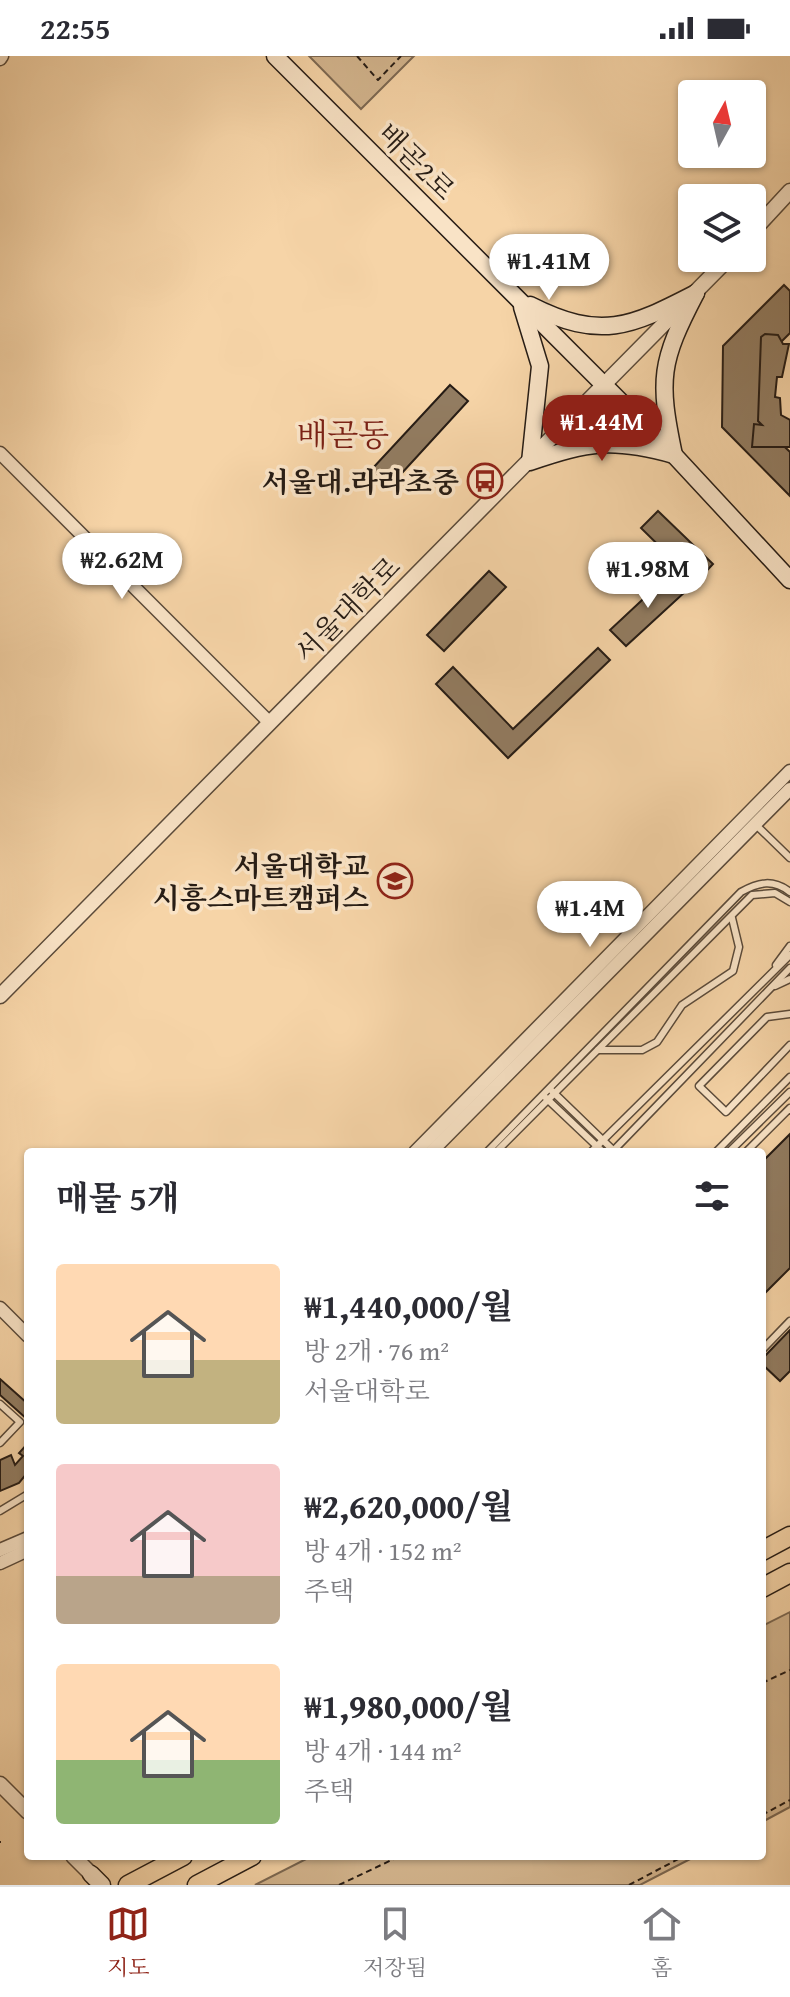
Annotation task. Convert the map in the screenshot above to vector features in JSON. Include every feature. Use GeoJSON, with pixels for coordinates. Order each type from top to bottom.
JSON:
{"type":"FeatureCollection","features":[{"type":"Feature","properties":{"kind":"main road","name":"배곧2로"},"geometry":{"type":"LineString","coordinates":[[275,56],[674,455],[790,580]]}},
{"type":"Feature","properties":{"kind":"main road"},"geometry":{"type":"LineString","coordinates":[[518,299],[557,318],[596,327],[638,322],[696,293]]}},
{"type":"Feature","properties":{"kind":"main road"},"geometry":{"type":"LineString","coordinates":[[518,299],[533,334],[540,366],[530,462],[584,444],[631,443],[674,455],[663,398],[665,361],[696,293]]}},
{"type":"Feature","properties":{"kind":"main road"},"geometry":{"type":"LineString","coordinates":[[766,1549],[790,1536]]}},
{"type":"Feature","properties":{"kind":"main road"},"geometry":{"type":"LineString","coordinates":[[766,1586],[790,1573]]}},
{"type":"Feature","properties":{"kind":"main road"},"geometry":{"type":"LineString","coordinates":[[128,1885],[175,1860]]}},
{"type":"Feature","properties":{"kind":"main road"},"geometry":{"type":"LineString","coordinates":[[197,1885],[244,1860]]}},
{"type":"Feature","properties":{"kind":"street"},"geometry":{"type":"LineString","coordinates":[[766,217],[790,191]]}},
{"type":"Feature","properties":{"kind":"street","name":"서울대학로"},"geometry":{"type":"LineString","coordinates":[[0,996],[716,272]]}},
{"type":"Feature","properties":{"kind":"street"},"geometry":{"type":"LineString","coordinates":[[0,453],[270,723]]}},
{"type":"Feature","properties":{"kind":"street"},"geometry":{"type":"LineString","coordinates":[[419,1148],[790,771]]}},
{"type":"Feature","properties":{"kind":"street"},"geometry":{"type":"LineString","coordinates":[[435,1148],[790,789]]}},
{"type":"Feature","properties":{"kind":"street"},"geometry":{"type":"LineString","coordinates":[[0,1308],[24,1332]]}},
{"type":"Feature","properties":{"kind":"street"},"geometry":{"type":"LineString","coordinates":[[0,1550],[24,1540]]}},
{"type":"Feature","properties":{"kind":"street"},"geometry":{"type":"LineString","coordinates":[[0,1563],[24,1552]]}},
{"type":"Feature","properties":{"kind":"street"},"geometry":{"type":"LineString","coordinates":[[3,1787],[24,1808]]}},
{"type":"Feature","properties":{"kind":"street"},"geometry":{"type":"LineString","coordinates":[[77,1860],[96,1880]]}},
{"type":"Feature","properties":{"kind":"lane"},"geometry":{"type":"LineString","coordinates":[[755,824],[790,858]]}},
{"type":"Feature","properties":{"kind":"lane"},"geometry":{"type":"LineString","coordinates":[[500,1148],[741,892],[764,882],[778,883],[789,899]]}},
{"type":"Feature","properties":{"kind":"lane"},"geometry":{"type":"LineString","coordinates":[[552,1091],[758,893],[789,899]]}},
{"type":"Feature","properties":{"kind":"lane"},"geometry":{"type":"LineString","coordinates":[[598,1050],[642,1050],[657,1042],[682,1005],[733,971],[739,947],[732,918]]}},
{"type":"Feature","properties":{"kind":"lane"},"geometry":{"type":"LineString","coordinates":[[774,970],[790,946]]}},
{"type":"Feature","properties":{"kind":"lane"},"geometry":{"type":"LineString","coordinates":[[598,1148],[790,955]]}},
{"type":"Feature","properties":{"kind":"lane"},"geometry":{"type":"LineString","coordinates":[[618,1148],[790,968]]}},
{"type":"Feature","properties":{"kind":"lane"},"geometry":{"type":"LineString","coordinates":[[772,987],[790,979]]}},
{"type":"Feature","properties":{"kind":"lane"},"geometry":{"type":"LineString","coordinates":[[790,1014],[767,1017],[699,1086],[726,1112],[790,1045]]}},
{"type":"Feature","properties":{"kind":"lane"},"geometry":{"type":"LineString","coordinates":[[720,1148],[790,1077]]}},
{"type":"Feature","properties":{"kind":"lane"},"geometry":{"type":"LineString","coordinates":[[552,1091],[610,1148]]}},
{"type":"Feature","properties":{"kind":"lane"},"geometry":{"type":"LineString","coordinates":[[733,1148],[790,1092]]}},
{"type":"Feature","properties":{"kind":"lane"},"geometry":{"type":"LineString","coordinates":[[546,1098],[595,1148]]}},
{"type":"Feature","properties":{"kind":"lane"},"geometry":{"type":"LineString","coordinates":[[491,1148],[546,1098]]}},
{"type":"Feature","properties":{"kind":"lane"},"geometry":{"type":"LineString","coordinates":[[750,1148],[790,1108]]}},
{"type":"Feature","properties":{"kind":"lane"},"geometry":{"type":"LineString","coordinates":[[766,1346],[790,1321]]}},
{"type":"Feature","properties":{"kind":"lane"},"geometry":{"type":"LineString","coordinates":[[0,1404],[20,1422],[0,1443]]}},
{"type":"Feature","properties":{"kind":"lane"},"geometry":{"type":"LineString","coordinates":[[0,1511],[24,1496]]}},
{"type":"Feature","properties":{"kind":"path"},"geometry":{"type":"LineString","coordinates":[[357,56],[378,80],[401,56]]}},
{"type":"Feature","properties":{"kind":"path"},"geometry":{"type":"LineString","coordinates":[[766,1681],[790,1670]]}},
{"type":"Feature","properties":{"kind":"path"},"geometry":{"type":"LineString","coordinates":[[766,1813],[790,1800]]}},
{"type":"Feature","properties":{"kind":"path"},"geometry":{"type":"LineString","coordinates":[[339,1885],[392,1860]]}},
{"type":"Feature","properties":{"kind":"path"},"geometry":{"type":"LineString","coordinates":[[629,1885],[676,1860]]}},
{"type":"Feature","properties":{"kind":"shaded area"},"geometry":{"type":"Polygon","coordinates":[[[309,56],[414,56],[361,109],[309,56]]]}},
{"type":"Feature","properties":{"kind":"shaded area"},"geometry":{"type":"Polygon","coordinates":[[[790,1612],[790,1807],[766,1820],[766,1624],[790,1612]]]}},
{"type":"Feature","properties":{"kind":"shaded area"},"geometry":{"type":"Polygon","coordinates":[[[304,1860],[688,1860],[640,1885],[255,1885],[304,1860]]]}},
{"type":"Feature","properties":{"kind":"building"},"geometry":{"type":"Polygon","coordinates":[[[784,285],[790,291],[790,333],[770,353],[767,430],[790,452],[790,496],[722,427],[723,346],[784,285]]]}},
{"type":"Feature","properties":{"kind":"building"},"geometry":{"type":"Polygon","coordinates":[[[765,334],[778,335],[783,344],[789,344],[782,377],[777,377],[775,397],[780,398],[781,415],[790,420],[790,447],[752,447],[754,424],[762,425],[758,421],[761,337],[765,334]]]}},
{"type":"Feature","properties":{"kind":"building"},"geometry":{"type":"Polygon","coordinates":[[[450,385],[468,401],[390,486],[372,469],[450,385]]]}},
{"type":"Feature","properties":{"kind":"building"},"geometry":{"type":"Polygon","coordinates":[[[658,511],[713,564],[696,582],[641,528],[658,511]]]}},
{"type":"Feature","properties":{"kind":"building"},"geometry":{"type":"Polygon","coordinates":[[[489,571],[506,587],[444,651],[427,635],[489,571]]]}},
{"type":"Feature","properties":{"kind":"building"},"geometry":{"type":"Polygon","coordinates":[[[670,574],[686,591],[626,646],[610,630],[670,574]]]}},
{"type":"Feature","properties":{"kind":"building"},"geometry":{"type":"Polygon","coordinates":[[[598,648],[610,660],[508,758],[436,684],[453,667],[513,729],[598,648]]]}},
{"type":"Feature","properties":{"kind":"building"},"geometry":{"type":"Polygon","coordinates":[[[790,1134],[790,1268],[766,1292],[766,1158],[790,1134]]]}},
{"type":"Feature","properties":{"kind":"building"},"geometry":{"type":"Polygon","coordinates":[[[790,1330],[790,1371],[780,1381],[766,1368],[766,1355],[790,1330]]]}},
{"type":"Feature","properties":{"kind":"building"},"geometry":{"type":"Polygon","coordinates":[[[0,1379],[24,1400],[24,1416],[0,1395],[0,1379]]]}},
{"type":"Feature","properties":{"kind":"building"},"geometry":{"type":"Polygon","coordinates":[[[24,1447],[24,1477],[19,1483],[0,1491],[0,1460],[11,1455],[15,1465],[23,1456],[19,1453],[24,1447]]]}},
{"type":"Feature","properties":{"kind":"place","name":"서울대.라라초중"},"geometry":{"type":"Point","coordinates":[485,481]}},
{"type":"Feature","properties":{"kind":"place","name":"서울대학교 시흥스마트캠퍼스"},"geometry":{"type":"Point","coordinates":[395,881]}},
{"type":"Feature","properties":{"kind":"district","name":"배곧동"},"geometry":{"type":"Point","coordinates":[343,434]}}]}
